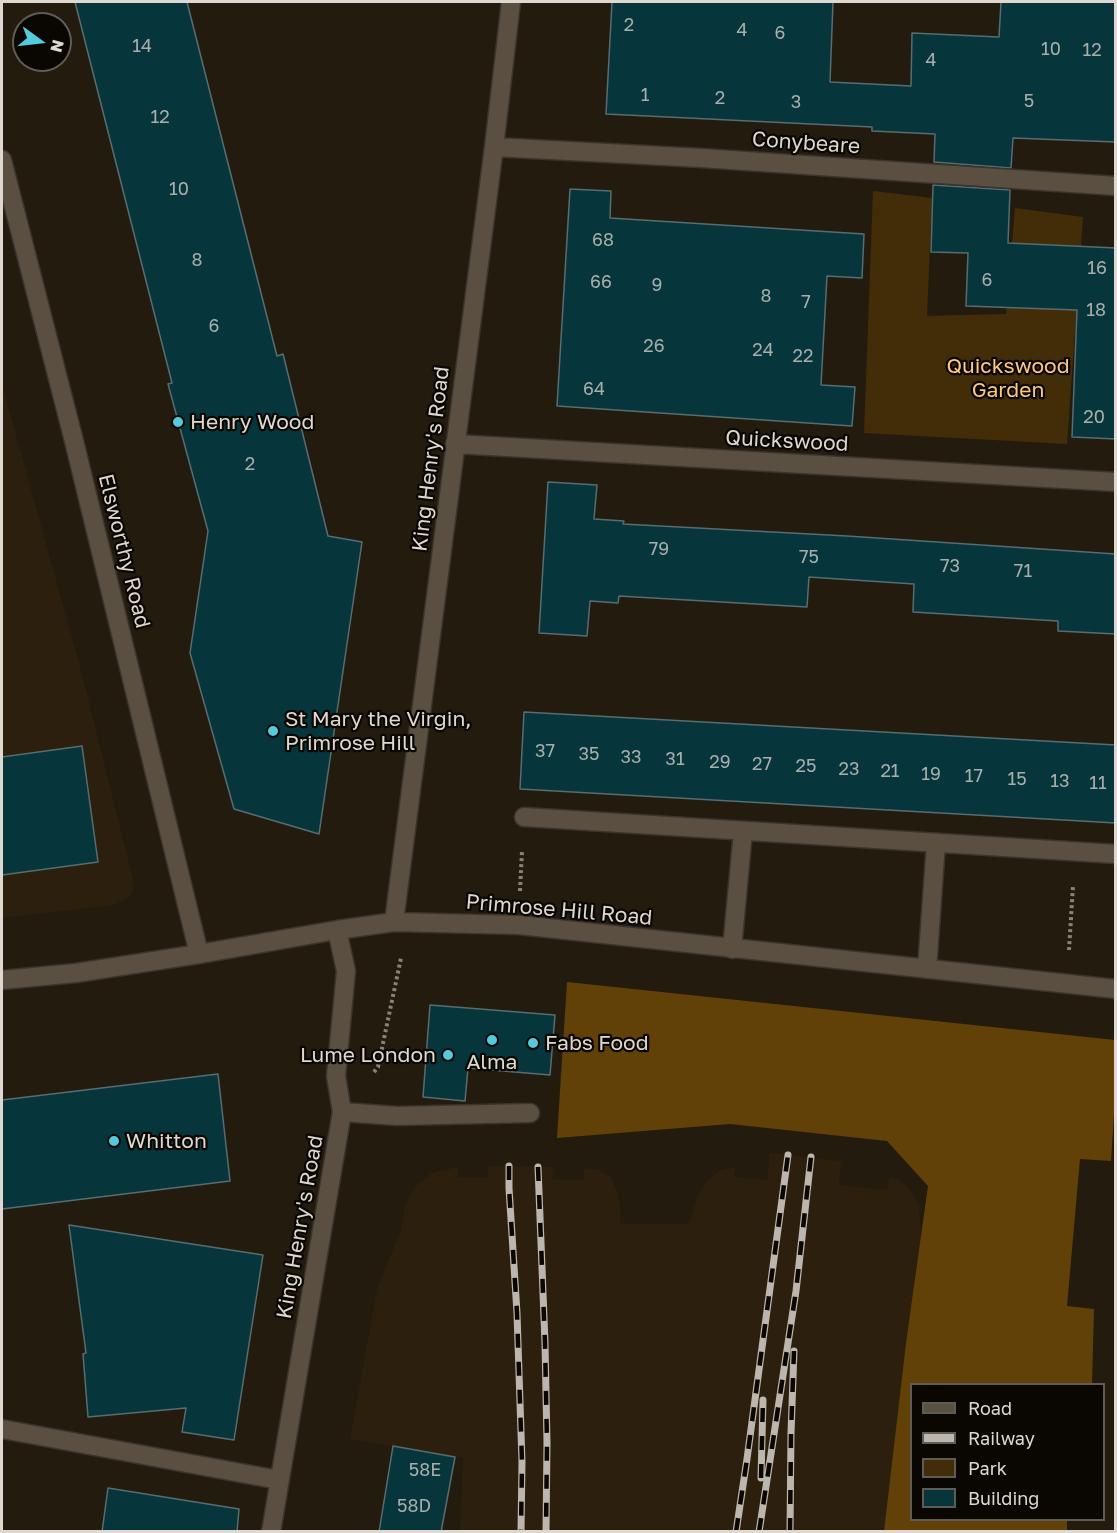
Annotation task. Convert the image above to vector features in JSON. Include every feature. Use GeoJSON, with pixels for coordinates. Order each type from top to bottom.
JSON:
{"type":"FeatureCollection","features":[{"type":"Feature","properties":{"kind":"street","name":"King Henry's Road"},"geometry":{"type":"LineString","coordinates":[[394,922],[511,2]]}},
{"type":"Feature","properties":{"kind":"street","name":"Conybeare"},"geometry":{"type":"LineString","coordinates":[[494,147],[701,158],[1116,186]]}},
{"type":"Feature","properties":{"kind":"street","name":"Elsworthy Road"},"geometry":{"type":"LineString","coordinates":[[2,160],[74,441],[199,954]]}},
{"type":"Feature","properties":{"kind":"street","name":"Quickswood"},"geometry":{"type":"LineString","coordinates":[[455,444],[1116,482]]}},
{"type":"Feature","properties":{"kind":"street"},"geometry":{"type":"LineString","coordinates":[[524,817],[1116,854]]}},
{"type":"Feature","properties":{"kind":"street"},"geometry":{"type":"LineString","coordinates":[[732,949],[743,831]]}},
{"type":"Feature","properties":{"kind":"street"},"geometry":{"type":"LineString","coordinates":[[927,969],[936,843]]}},
{"type":"Feature","properties":{"kind":"street","name":"Primrose Hill Road"},"geometry":{"type":"LineString","coordinates":[[2,980],[76,973],[394,922],[519,925],[1116,989]]}},
{"type":"Feature","properties":{"kind":"street","name":"King Henry's Road"},"geometry":{"type":"LineString","coordinates":[[271,1532],[342,1112],[336,1076],[346,971],[337,930]]}},
{"type":"Feature","properties":{"kind":"street"},"geometry":{"type":"LineString","coordinates":[[342,1112],[397,1116],[530,1113]]}},
{"type":"Feature","properties":{"kind":"street"},"geometry":{"type":"LineString","coordinates":[[2,1429],[279,1480]]}},
{"type":"Feature","properties":{"kind":"path"},"geometry":{"type":"LineString","coordinates":[[519,925],[524,817]]}},
{"type":"Feature","properties":{"kind":"path"},"geometry":{"type":"LineString","coordinates":[[1067,984],[1075,852]]}},
{"type":"Feature","properties":{"kind":"path"},"geometry":{"type":"LineString","coordinates":[[342,1112],[378,1066],[401,956],[394,922]]}},
{"type":"Feature","properties":{"kind":"shaded area"},"geometry":{"type":"Polygon","coordinates":[[[2,384],[82,674],[134,883],[128,898],[114,905],[2,918],[2,384]]]}},
{"type":"Feature","properties":{"kind":"shaded area"},"geometry":{"type":"Polygon","coordinates":[[[567,982],[1115,1040],[1115,1097],[1111,1161],[1080,1159],[1067,1306],[1094,1309],[1092,1383],[910,1383],[910,1521],[1067,1521],[1067,1531],[884,1531],[906,1343],[928,1186],[887,1141],[730,1124],[557,1138],[567,982]]]}},
{"type":"Feature","properties":{"kind":"shaded area"},"geometry":{"type":"Polygon","coordinates":[[[770,1153],[841,1161],[839,1185],[887,1190],[889,1177],[900,1180],[913,1193],[919,1206],[922,1243],[906,1343],[884,1531],[460,1531],[463,1458],[350,1439],[377,1289],[401,1230],[405,1205],[415,1187],[432,1173],[458,1167],[458,1177],[488,1178],[488,1166],[553,1167],[552,1179],[583,1180],[584,1168],[598,1170],[611,1177],[618,1193],[620,1224],[689,1224],[698,1195],[709,1179],[719,1171],[735,1167],[734,1177],[767,1180],[770,1153]]]}},
{"type":"Feature","properties":{"kind":"green space","name":"Quickswood Garden"},"geometry":{"type":"Polygon","coordinates":[[[873,191],[932,198],[927,316],[1006,314],[1015,208],[1083,217],[1067,444],[864,433],[873,191]]]}},
{"type":"Feature","properties":{"kind":"building"},"geometry":{"type":"Polygon","coordinates":[[[75,2],[187,2],[277,356],[283,354],[328,536],[362,542],[319,834],[234,809],[190,653],[208,531],[168,384],[172,383],[75,2]]]}},
{"type":"Feature","properties":{"kind":"building"},"geometry":{"type":"Polygon","coordinates":[[[612,2],[833,2],[830,82],[911,86],[912,33],[999,37],[1001,2],[1116,2],[1116,142],[1013,138],[1011,168],[934,162],[935,134],[872,131],[872,127],[606,114],[612,2]]]}},
{"type":"Feature","properties":{"kind":"building"},"geometry":{"type":"Polygon","coordinates":[[[933,185],[1010,190],[1008,243],[1116,248],[1116,439],[1072,437],[1077,310],[966,306],[968,253],[931,252],[933,185]]]}},
{"type":"Feature","properties":{"kind":"building"},"geometry":{"type":"Polygon","coordinates":[[[570,189],[611,191],[610,218],[864,234],[862,278],[827,276],[821,385],[855,387],[852,426],[557,406],[570,189]]]}},
{"type":"Feature","properties":{"kind":"building"},"geometry":{"type":"Polygon","coordinates":[[[548,482],[597,485],[594,519],[624,521],[623,524],[1116,554],[1116,634],[1058,631],[1058,621],[913,612],[914,584],[809,577],[807,607],[619,596],[618,603],[590,601],[587,636],[539,633],[548,482]]]}},
{"type":"Feature","properties":{"kind":"building"},"geometry":{"type":"Polygon","coordinates":[[[524,712],[1116,745],[1116,823],[520,789],[524,712]]]}},
{"type":"Feature","properties":{"kind":"building"},"geometry":{"type":"Polygon","coordinates":[[[82,746],[98,862],[2,875],[2,757],[82,746]]]}},
{"type":"Feature","properties":{"kind":"building"},"geometry":{"type":"Polygon","coordinates":[[[430,1005],[555,1015],[550,1075],[468,1068],[465,1101],[423,1097],[430,1005]]]}},
{"type":"Feature","properties":{"kind":"building","name":"Whitton"},"geometry":{"type":"Polygon","coordinates":[[[218,1074],[230,1181],[2,1209],[2,1100],[218,1074]]]}},
{"type":"Feature","properties":{"kind":"building"},"geometry":{"type":"Polygon","coordinates":[[[69,1225],[263,1255],[234,1440],[182,1432],[186,1408],[88,1417],[83,1354],[86,1353],[69,1225]]]}},
{"type":"Feature","properties":{"kind":"building"},"geometry":{"type":"Polygon","coordinates":[[[393,1446],[455,1457],[441,1532],[379,1532],[393,1446]]]}},
{"type":"Feature","properties":{"kind":"building"},"geometry":{"type":"Polygon","coordinates":[[[108,1488],[239,1509],[237,1532],[102,1532],[108,1488]]]}},
{"type":"Feature","properties":{"kind":"railway"},"geometry":{"type":"LineString","coordinates":[[736,1532],[788,1155]]}},
{"type":"Feature","properties":{"kind":"railway"},"geometry":{"type":"LineString","coordinates":[[759,1532],[796,1291],[811,1157]]}},
{"type":"Feature","properties":{"kind":"railway"},"geometry":{"type":"LineString","coordinates":[[509,1166],[522,1462],[521,1532]]}},
{"type":"Feature","properties":{"kind":"railway"},"geometry":{"type":"LineString","coordinates":[[538,1167],[545,1343],[546,1532]]}},
{"type":"Feature","properties":{"kind":"railway"},"geometry":{"type":"LineString","coordinates":[[790,1532],[794,1351]]}},
{"type":"Feature","properties":{"kind":"railway"},"geometry":{"type":"LineString","coordinates":[[761,1478],[763,1400]]}},
{"type":"Feature","properties":{"kind":"place","name":"Henry Wood"},"geometry":{"type":"Point","coordinates":[178,422]}},
{"type":"Feature","properties":{"kind":"place","name":"St Mary the Virgin, Primrose Hill"},"geometry":{"type":"Point","coordinates":[273,731]}},
{"type":"Feature","properties":{"kind":"place","name":"Alma"},"geometry":{"type":"Point","coordinates":[492,1040]}},
{"type":"Feature","properties":{"kind":"place","name":"Fabs Food"},"geometry":{"type":"Point","coordinates":[533,1043]}},
{"type":"Feature","properties":{"kind":"place","name":"Lume London"},"geometry":{"type":"Point","coordinates":[448,1055]}},
{"type":"Feature","properties":{"kind":"place","name":"Whitton"},"geometry":{"type":"Point","coordinates":[114,1141]}}]}
